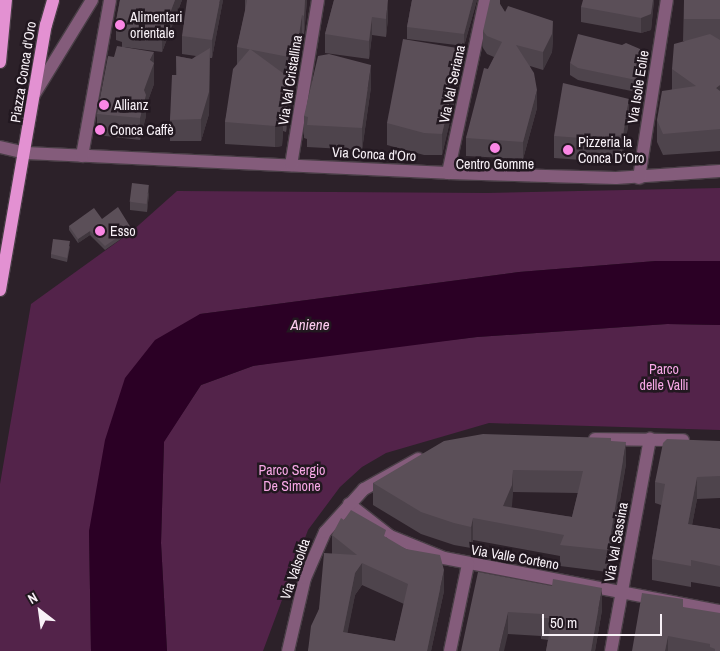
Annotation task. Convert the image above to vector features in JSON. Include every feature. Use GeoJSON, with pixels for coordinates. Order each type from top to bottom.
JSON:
{"type":"FeatureCollection","features":[{"type":"Feature","properties":{"kind":"main road","name":"Piazza Conca d'Oro"},"geometry":{"type":"LineString","coordinates":[[0,62],[6,0]]}},
{"type":"Feature","properties":{"kind":"main road","name":"Piazza Conca d'Oro"},"geometry":{"type":"LineString","coordinates":[[0,290],[26,153],[46,25],[53,0]]}},
{"type":"Feature","properties":{"kind":"street"},"geometry":{"type":"LineString","coordinates":[[35,93],[92,0]]}},
{"type":"Feature","properties":{"kind":"street"},"geometry":{"type":"LineString","coordinates":[[82,156],[110,0]]}},
{"type":"Feature","properties":{"kind":"street","name":"Via Val Cristallina"},"geometry":{"type":"LineString","coordinates":[[291,165],[318,0]]}},
{"type":"Feature","properties":{"kind":"street","name":"Via Val Seriana"},"geometry":{"type":"LineString","coordinates":[[448,173],[485,0]]}},
{"type":"Feature","properties":{"kind":"street","name":"Via Isole Eolie"},"geometry":{"type":"LineString","coordinates":[[639,178],[667,0]]}},
{"type":"Feature","properties":{"kind":"street"},"geometry":{"type":"LineString","coordinates":[[0,146],[26,153]]}},
{"type":"Feature","properties":{"kind":"street","name":"Via Conca d'Oro"},"geometry":{"type":"LineString","coordinates":[[26,153],[448,173],[639,178],[720,171]]}},
{"type":"Feature","properties":{"kind":"street"},"geometry":{"type":"LineString","coordinates":[[584,439],[700,441]]}},
{"type":"Feature","properties":{"kind":"street","name":"Via Val Sassina"},"geometry":{"type":"LineString","coordinates":[[611,651],[650,439]]}},
{"type":"Feature","properties":{"kind":"street","name":"Via Valsolda"},"geometry":{"type":"LineString","coordinates":[[288,651],[311,559],[325,532],[349,504],[382,476],[432,453]]}},
{"type":"Feature","properties":{"kind":"street","name":"Via Valle Corteno"},"geometry":{"type":"LineString","coordinates":[[349,504],[399,540],[468,564],[720,610]]}},
{"type":"Feature","properties":{"kind":"street"},"geometry":{"type":"LineString","coordinates":[[450,651],[468,564]]}},
{"type":"Feature","properties":{"kind":"green space"},"geometry":{"type":"Polygon","coordinates":[[[720,188],[720,261],[656,261],[519,272],[200,314],[89,531],[91,651],[0,651],[0,484],[31,304],[131,232],[177,191],[487,193],[720,188]]]}},
{"type":"Feature","properties":{"kind":"green space"},"geometry":{"type":"Polygon","coordinates":[[[667,324],[720,325],[720,430],[489,423],[386,453],[362,467],[340,487],[308,530],[263,651],[167,651],[161,543],[164,441],[201,385],[253,366],[336,353],[477,337],[667,324]]]}},
{"type":"Feature","properties":{"kind":"water","name":"Aniene"},"geometry":{"type":"Polygon","coordinates":[[[656,261],[720,261],[720,325],[667,324],[477,337],[253,366],[201,385],[164,442],[161,543],[167,651],[91,651],[89,531],[105,440],[125,378],[155,340],[200,314],[519,272],[656,261]]]}},
{"type":"Feature","properties":{"kind":"building"},"geometry":{"type":"Polygon","coordinates":[[[120,0],[175,0],[162,34],[122,28],[123,24],[116,21],[120,0]]]}},
{"type":"Feature","properties":{"kind":"building"},"geometry":{"type":"Polygon","coordinates":[[[187,0],[220,0],[212,40],[182,36],[187,0]]]}},
{"type":"Feature","properties":{"kind":"building"},"geometry":{"type":"Polygon","coordinates":[[[247,0],[305,0],[304,16],[302,15],[299,35],[292,35],[289,57],[237,47],[247,0]]]}},
{"type":"Feature","properties":{"kind":"building"},"geometry":{"type":"Polygon","coordinates":[[[334,0],[388,0],[386,19],[372,17],[369,41],[325,34],[334,0]]]}},
{"type":"Feature","properties":{"kind":"building"},"geometry":{"type":"Polygon","coordinates":[[[412,0],[473,0],[464,34],[407,27],[412,0]]]}},
{"type":"Feature","properties":{"kind":"building"},"geometry":{"type":"Polygon","coordinates":[[[490,0],[500,0],[500,4],[505,12],[508,6],[553,21],[552,34],[543,52],[516,45],[534,73],[537,90],[523,142],[466,138],[484,68],[488,69],[502,42],[487,36],[483,31],[490,0]]]}},
{"type":"Feature","properties":{"kind":"building"},"geometry":{"type":"Polygon","coordinates":[[[583,0],[653,0],[651,14],[641,18],[581,7],[583,0]]]}},
{"type":"Feature","properties":{"kind":"building"},"geometry":{"type":"Polygon","coordinates":[[[684,0],[720,0],[720,19],[684,19],[684,0]]]}},
{"type":"Feature","properties":{"kind":"building"},"geometry":{"type":"Polygon","coordinates":[[[578,34],[622,45],[626,43],[640,49],[642,61],[636,80],[578,68],[570,63],[578,34]]]}},
{"type":"Feature","properties":{"kind":"building"},"geometry":{"type":"Polygon","coordinates":[[[710,34],[720,40],[720,85],[716,88],[720,91],[720,129],[663,134],[657,120],[662,91],[696,86],[672,69],[674,44],[710,34]]]}},
{"type":"Feature","properties":{"kind":"building"},"geometry":{"type":"Polygon","coordinates":[[[403,39],[457,48],[460,56],[442,134],[424,133],[387,123],[403,39]]]}},
{"type":"Feature","properties":{"kind":"building"},"geometry":{"type":"Polygon","coordinates":[[[117,46],[154,52],[150,60],[154,63],[144,90],[146,95],[140,118],[97,114],[108,56],[114,57],[117,46]]]}},
{"type":"Feature","properties":{"kind":"building"},"geometry":{"type":"Polygon","coordinates":[[[210,48],[209,92],[201,119],[170,120],[172,75],[177,75],[176,56],[192,59],[210,48]]]}},
{"type":"Feature","properties":{"kind":"building"},"geometry":{"type":"Polygon","coordinates":[[[250,49],[291,79],[286,110],[283,109],[282,124],[275,126],[225,122],[233,69],[250,49]]]}},
{"type":"Feature","properties":{"kind":"building"},"geometry":{"type":"Polygon","coordinates":[[[329,54],[371,65],[362,128],[307,125],[308,117],[304,116],[318,56],[329,54]]]}},
{"type":"Feature","properties":{"kind":"building"},"geometry":{"type":"Polygon","coordinates":[[[563,83],[629,99],[623,135],[595,139],[554,136],[563,83]]]}},
{"type":"Feature","properties":{"kind":"building"},"geometry":{"type":"Polygon","coordinates":[[[132,183],[149,185],[147,204],[130,202],[132,183]]]}},
{"type":"Feature","properties":{"kind":"building","name":"Esso"},"geometry":{"type":"Polygon","coordinates":[[[118,207],[131,228],[105,246],[90,231],[78,239],[69,226],[94,208],[102,219],[118,207]]]}},
{"type":"Feature","properties":{"kind":"building"},"geometry":{"type":"Polygon","coordinates":[[[53,239],[70,241],[67,258],[51,254],[53,239]]]}},
{"type":"Feature","properties":{"kind":"building"},"geometry":{"type":"Polygon","coordinates":[[[483,434],[611,438],[611,441],[626,442],[608,550],[560,545],[564,535],[473,518],[471,527],[454,523],[421,512],[373,483],[444,441],[483,434]],[[513,470],[512,485],[503,506],[572,517],[583,471],[513,470]]]}},
{"type":"Feature","properties":{"kind":"building"},"geometry":{"type":"Polygon","coordinates":[[[667,439],[720,441],[720,476],[697,477],[688,524],[720,529],[720,566],[691,560],[691,566],[652,559],[665,484],[655,482],[663,443],[667,439]]]}},
{"type":"Feature","properties":{"kind":"building"},"geometry":{"type":"Polygon","coordinates":[[[351,510],[386,530],[384,536],[406,549],[440,555],[444,570],[427,651],[308,651],[311,626],[319,609],[324,553],[357,555],[332,535],[341,518],[344,520],[351,510]],[[362,563],[355,573],[343,632],[395,641],[408,584],[362,563]]]}},
{"type":"Feature","properties":{"kind":"building"},"geometry":{"type":"Polygon","coordinates":[[[478,572],[552,586],[553,579],[602,588],[591,651],[546,651],[552,618],[541,618],[542,614],[508,612],[499,651],[461,651],[478,572]]]}},
{"type":"Feature","properties":{"kind":"building"},"geometry":{"type":"Polygon","coordinates":[[[642,593],[683,599],[683,607],[720,613],[720,651],[715,651],[715,649],[710,647],[710,644],[668,636],[665,651],[632,651],[642,593]]]}},
{"type":"Feature","properties":{"kind":"place","name":"Alimentari orientale"},"geometry":{"type":"Point","coordinates":[120,25]}},
{"type":"Feature","properties":{"kind":"place","name":"Allianz"},"geometry":{"type":"Point","coordinates":[104,105]}},
{"type":"Feature","properties":{"kind":"place","name":"Conca Caffè"},"geometry":{"type":"Point","coordinates":[100,130]}},
{"type":"Feature","properties":{"kind":"place","name":"Centro Gomme"},"geometry":{"type":"Point","coordinates":[495,148]}},
{"type":"Feature","properties":{"kind":"place","name":"Pizzeria la Conca D‘Oro"},"geometry":{"type":"Point","coordinates":[568,150]}},
{"type":"Feature","properties":{"kind":"place","name":"Esso"},"geometry":{"type":"Point","coordinates":[100,231]}},
{"type":"Feature","properties":{"kind":"park label","name":"Parco delle Valli"},"geometry":{"type":"Point","coordinates":[664,378]}},
{"type":"Feature","properties":{"kind":"park label","name":"Parco Sergio De Simone"},"geometry":{"type":"Point","coordinates":[292,478]}}]}
